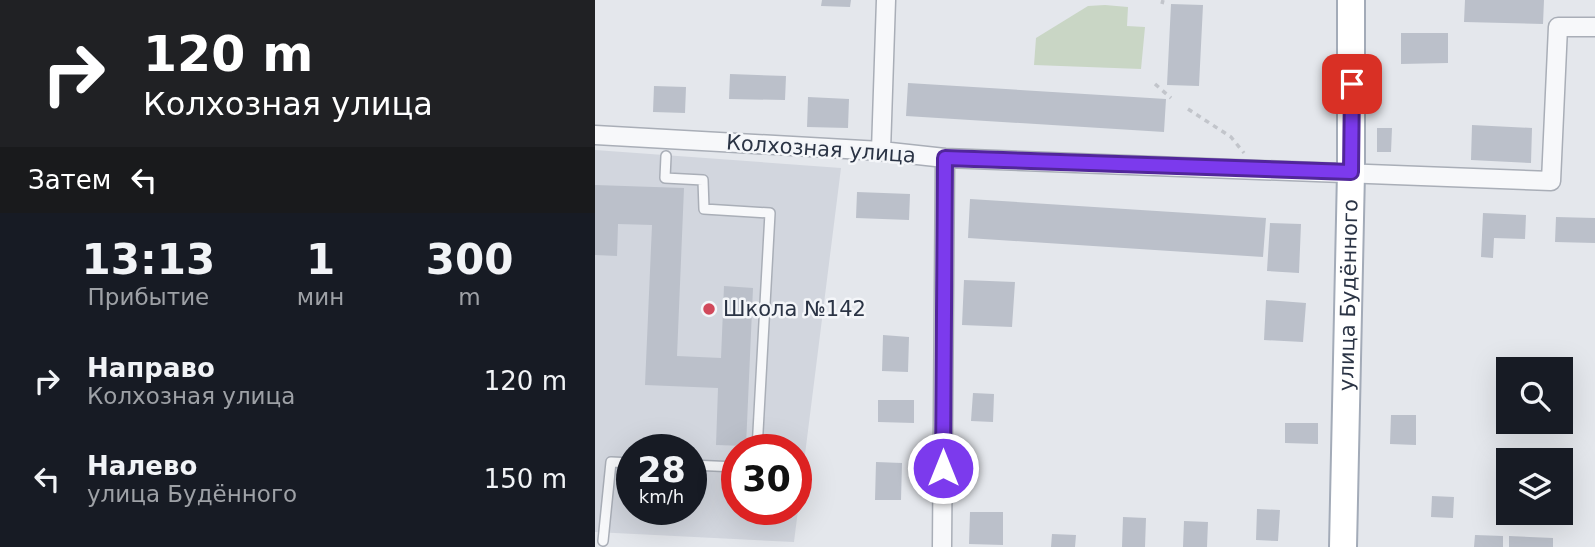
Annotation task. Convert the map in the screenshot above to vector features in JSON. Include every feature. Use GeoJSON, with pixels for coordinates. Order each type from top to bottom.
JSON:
{"type":"FeatureCollection","features":[{"type":"Feature","properties":{"kind":"main road","name":"улица Будённого"},"geometry":{"type":"LineString","coordinates":[[1343,547],[1351,172],[1351,0]]}},
{"type":"Feature","properties":{"kind":"street"},"geometry":{"type":"LineString","coordinates":[[881,151],[886,0]]}},
{"type":"Feature","properties":{"kind":"street","name":"Колхозная улица"},"geometry":{"type":"LineString","coordinates":[[595,135],[881,151],[945,158],[1170,159],[1257,169],[1551,181],[1558,27],[1595,27]]}},
{"type":"Feature","properties":{"kind":"street"},"geometry":{"type":"LineString","coordinates":[[942,547],[945,158]]}},
{"type":"Feature","properties":{"kind":"lane"},"geometry":{"type":"LineString","coordinates":[[666,156],[665,178],[703,180],[704,209],[770,213],[758,434]]}},
{"type":"Feature","properties":{"kind":"lane"},"geometry":{"type":"LineString","coordinates":[[603,541],[611,462],[616,462]]}},
{"type":"Feature","properties":{"kind":"path"},"geometry":{"type":"LineString","coordinates":[[1155,84],[1171,98]]}},
{"type":"Feature","properties":{"kind":"path"},"geometry":{"type":"LineString","coordinates":[[1188,109],[1231,137],[1257,169]]}},
{"type":"Feature","properties":{"kind":"shaded area","name":"Школа №142"},"geometry":{"type":"Polygon","coordinates":[[[595,150],[841,168],[808,434],[721,434],[721,525],[796,525],[794,542],[595,532],[595,150]]]}},
{"type":"Feature","properties":{"kind":"green space"},"geometry":{"type":"Polygon","coordinates":[[[1088,6],[1128,7],[1127,26],[1145,27],[1141,69],[1034,65],[1036,38],[1088,6]]]}},
{"type":"Feature","properties":{"kind":"building"},"geometry":{"type":"Polygon","coordinates":[[[822,0],[851,0],[850,7],[821,6],[822,0]]]}},
{"type":"Feature","properties":{"kind":"building"},"geometry":{"type":"Polygon","coordinates":[[[1465,0],[1544,0],[1543,24],[1464,22],[1465,0]]]}},
{"type":"Feature","properties":{"kind":"building"},"geometry":{"type":"Polygon","coordinates":[[[1171,4],[1203,5],[1199,86],[1167,85],[1171,4]]]}},
{"type":"Feature","properties":{"kind":"building"},"geometry":{"type":"Polygon","coordinates":[[[1401,33],[1448,33],[1448,63],[1401,64],[1401,33]]]}},
{"type":"Feature","properties":{"kind":"building"},"geometry":{"type":"Polygon","coordinates":[[[730,74],[786,76],[785,100],[729,99],[730,74]]]}},
{"type":"Feature","properties":{"kind":"building"},"geometry":{"type":"Polygon","coordinates":[[[908,83],[1166,99],[1164,132],[906,116],[908,83]]]}},
{"type":"Feature","properties":{"kind":"building"},"geometry":{"type":"Polygon","coordinates":[[[654,86],[686,87],[685,113],[653,112],[654,86]]]}},
{"type":"Feature","properties":{"kind":"building"},"geometry":{"type":"Polygon","coordinates":[[[808,97],[849,99],[848,128],[807,127],[808,97]]]}},
{"type":"Feature","properties":{"kind":"building"},"geometry":{"type":"Polygon","coordinates":[[[1472,125],[1532,128],[1531,163],[1471,160],[1472,125]]]}},
{"type":"Feature","properties":{"kind":"building"},"geometry":{"type":"Polygon","coordinates":[[[1377,128],[1392,128],[1391,152],[1377,152],[1377,128]]]}},
{"type":"Feature","properties":{"kind":"building"},"geometry":{"type":"Polygon","coordinates":[[[595,185],[684,188],[677,356],[721,358],[724,286],[753,288],[747,434],[721,434],[721,445],[716,445],[718,388],[645,385],[652,225],[618,224],[617,256],[595,255],[595,185]]]}},
{"type":"Feature","properties":{"kind":"building"},"geometry":{"type":"Polygon","coordinates":[[[857,192],[910,194],[909,220],[856,218],[857,192]]]}},
{"type":"Feature","properties":{"kind":"building"},"geometry":{"type":"Polygon","coordinates":[[[970,199],[1266,218],[1263,257],[968,238],[970,199]]]}},
{"type":"Feature","properties":{"kind":"building"},"geometry":{"type":"Polygon","coordinates":[[[1483,213],[1526,215],[1525,239],[1494,238],[1493,258],[1481,257],[1483,213]]]}},
{"type":"Feature","properties":{"kind":"building"},"geometry":{"type":"Polygon","coordinates":[[[1556,217],[1595,218],[1595,243],[1555,242],[1556,217]]]}},
{"type":"Feature","properties":{"kind":"building"},"geometry":{"type":"Polygon","coordinates":[[[1270,223],[1301,224],[1299,273],[1267,271],[1270,223]]]}},
{"type":"Feature","properties":{"kind":"building"},"geometry":{"type":"Polygon","coordinates":[[[964,280],[1015,282],[1012,327],[962,325],[964,280]]]}},
{"type":"Feature","properties":{"kind":"building"},"geometry":{"type":"Polygon","coordinates":[[[1266,300],[1306,303],[1303,342],[1264,340],[1266,300]]]}},
{"type":"Feature","properties":{"kind":"building"},"geometry":{"type":"Polygon","coordinates":[[[883,335],[909,337],[908,372],[882,371],[883,335]]]}},
{"type":"Feature","properties":{"kind":"building"},"geometry":{"type":"Polygon","coordinates":[[[973,393],[994,394],[993,422],[971,421],[973,393]]]}},
{"type":"Feature","properties":{"kind":"building"},"geometry":{"type":"Polygon","coordinates":[[[878,400],[914,400],[914,423],[878,422],[878,400]]]}},
{"type":"Feature","properties":{"kind":"building"},"geometry":{"type":"Polygon","coordinates":[[[1391,415],[1416,415],[1416,445],[1390,444],[1391,415]]]}},
{"type":"Feature","properties":{"kind":"building"},"geometry":{"type":"Polygon","coordinates":[[[1285,423],[1318,423],[1318,444],[1285,443],[1285,423]]]}},
{"type":"Feature","properties":{"kind":"building"},"geometry":{"type":"Polygon","coordinates":[[[876,462],[902,463],[901,500],[875,500],[876,462]]]}},
{"type":"Feature","properties":{"kind":"building"},"geometry":{"type":"Polygon","coordinates":[[[1432,496],[1454,497],[1453,518],[1431,517],[1432,496]]]}},
{"type":"Feature","properties":{"kind":"building"},"geometry":{"type":"Polygon","coordinates":[[[1257,509],[1280,510],[1278,541],[1256,540],[1257,509]]]}},
{"type":"Feature","properties":{"kind":"building"},"geometry":{"type":"Polygon","coordinates":[[[970,512],[1003,512],[1003,545],[969,544],[970,512]]]}},
{"type":"Feature","properties":{"kind":"building"},"geometry":{"type":"Polygon","coordinates":[[[1123,517],[1146,518],[1145,547],[1122,547],[1123,517]]]}},
{"type":"Feature","properties":{"kind":"building"},"geometry":{"type":"Polygon","coordinates":[[[1184,521],[1208,522],[1207,547],[1183,547],[1184,521]]]}},
{"type":"Feature","properties":{"kind":"building"},"geometry":{"type":"Polygon","coordinates":[[[1052,534],[1076,535],[1075,547],[1051,547],[1052,534]]]}},
{"type":"Feature","properties":{"kind":"building"},"geometry":{"type":"Polygon","coordinates":[[[1475,535],[1503,536],[1503,547],[1474,547],[1475,535]]]}},
{"type":"Feature","properties":{"kind":"building"},"geometry":{"type":"Polygon","coordinates":[[[1509,536],[1553,538],[1553,547],[1509,547],[1509,536]]]}},
{"type":"Feature","properties":{"kind":"place","name":"Школа №142"},"geometry":{"type":"Point","coordinates":[709,309]}},
{"type":"Feature","properties":{"kind":"route"},"geometry":{"type":"LineString","coordinates":[[943,468],[945,158],[1351,172],[1352,84]]}}]}
